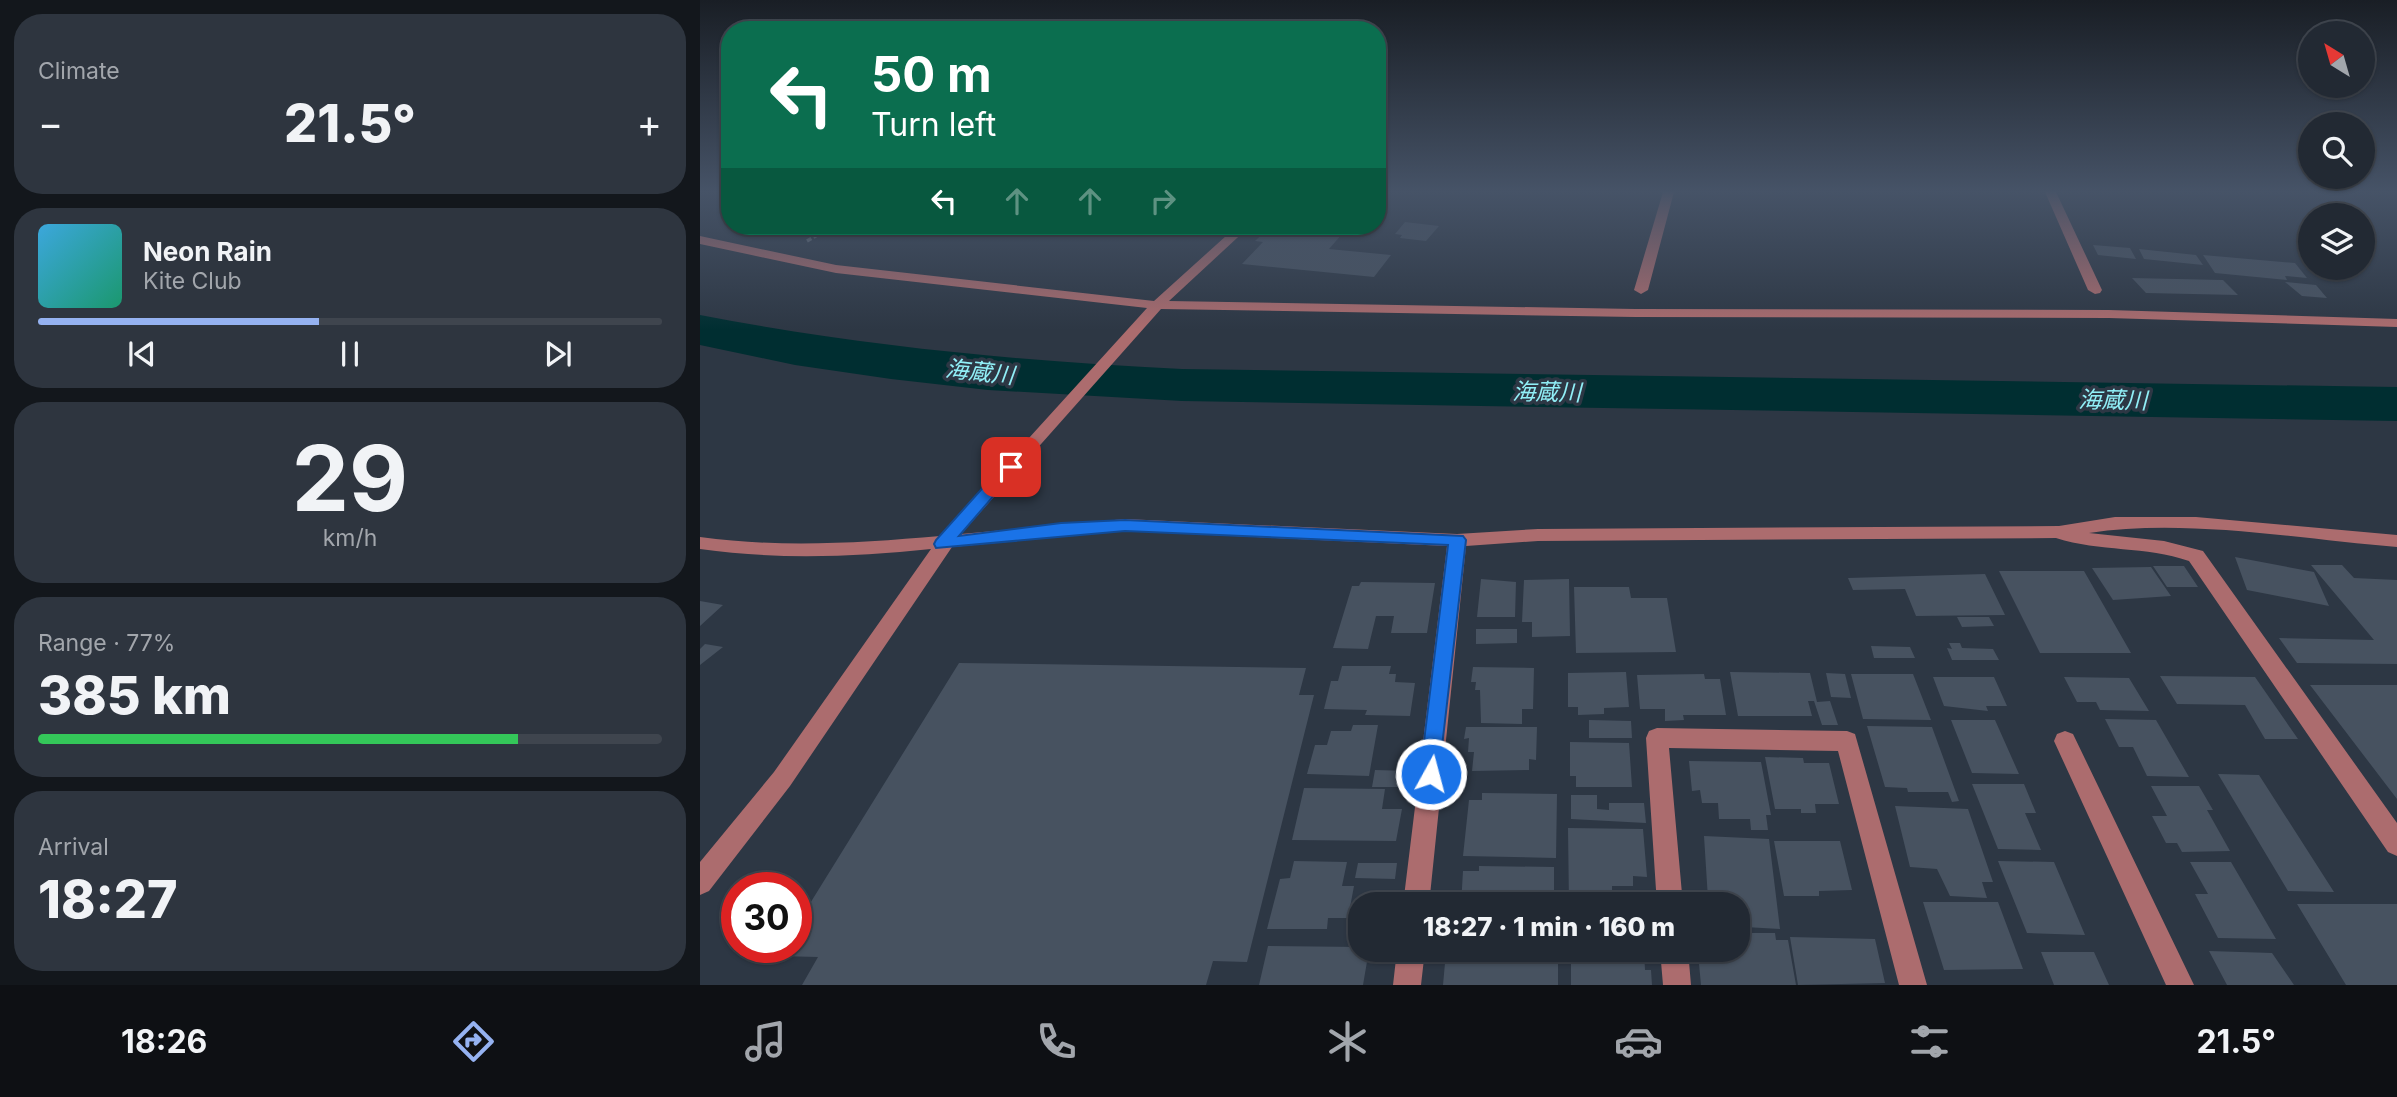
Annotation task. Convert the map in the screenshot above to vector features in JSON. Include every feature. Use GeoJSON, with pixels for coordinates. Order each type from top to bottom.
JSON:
{"type":"FeatureCollection","features":[{"type":"Feature","properties":{"kind":"street"},"geometry":{"type":"LineString","coordinates":[[700,882],[782,779],[949,535],[1157,306],[1231,238]]}},
{"type":"Feature","properties":{"kind":"street"},"geometry":{"type":"LineString","coordinates":[[1641,290],[1655,238]]}},
{"type":"Feature","properties":{"kind":"street"},"geometry":{"type":"LineString","coordinates":[[2071,238],[2095,290]]}},
{"type":"Feature","properties":{"kind":"street"},"geometry":{"type":"LineString","coordinates":[[700,240],[835,269],[1157,306],[1337,306],[1635,313],[2109,314],[2397,323]]}},
{"type":"Feature","properties":{"kind":"street"},"geometry":{"type":"LineString","coordinates":[[700,543],[750,550],[804,551],[949,535],[1125,525],[1457,540],[1552,535],[2059,532],[2115,523],[2196,523],[2397,541]]}},
{"type":"Feature","properties":{"kind":"street"},"geometry":{"type":"LineString","coordinates":[[2059,532],[2082,540],[2178,549],[2196,556],[2397,844]]}},
{"type":"Feature","properties":{"kind":"street"},"geometry":{"type":"LineString","coordinates":[[1417,892],[1457,540]]}},
{"type":"Feature","properties":{"kind":"street"},"geometry":{"type":"LineString","coordinates":[[1669,892],[1657,738],[1847,741],[1913,985]]}},
{"type":"Feature","properties":{"kind":"street"},"geometry":{"type":"LineString","coordinates":[[2065,741],[2180,985]]}},
{"type":"Feature","properties":{"kind":"street"},"geometry":{"type":"LineString","coordinates":[[1407,985],[1410,962]]}},
{"type":"Feature","properties":{"kind":"street"},"geometry":{"type":"LineString","coordinates":[[1675,962],[1677,985]]}},
{"type":"Feature","properties":{"kind":"building"},"geometry":{"type":"Polygon","coordinates":[[[1258,238],[1339,238],[1329,249],[1391,255],[1374,277],[1242,264],[1263,242],[1255,241],[1258,238]]]}},
{"type":"Feature","properties":{"kind":"building"},"geometry":{"type":"Polygon","coordinates":[[[1400,238],[1429,238],[1426,241],[1400,238]]]}},
{"type":"Feature","properties":{"kind":"building"},"geometry":{"type":"Polygon","coordinates":[[[2093,245],[2130,248],[2136,259],[2098,255],[2093,245]]]}},
{"type":"Feature","properties":{"kind":"building"},"geometry":{"type":"Polygon","coordinates":[[[2139,249],[2196,255],[2203,265],[2144,259],[2139,249]]]}},
{"type":"Feature","properties":{"kind":"building"},"geometry":{"type":"Polygon","coordinates":[[[2203,255],[2295,263],[2298,267],[2298,277],[2285,276],[2287,280],[2215,273],[2203,255]]]}},
{"type":"Feature","properties":{"kind":"building"},"geometry":{"type":"Polygon","coordinates":[[[2132,278],[2223,280],[2238,295],[2146,293],[2132,278]]]}},
{"type":"Feature","properties":{"kind":"building"},"geometry":{"type":"Polygon","coordinates":[[[2285,282],[2316,285],[2327,298],[2302,296],[2285,282]]]}},
{"type":"Feature","properties":{"kind":"building"},"geometry":{"type":"Polygon","coordinates":[[[2235,557],[2314,572],[2329,606],[2247,590],[2235,557]]]}},
{"type":"Feature","properties":{"kind":"building"},"geometry":{"type":"Polygon","coordinates":[[[2311,565],[2342,565],[2354,578],[2397,580],[2397,664],[2297,663],[2279,638],[2374,640],[2311,565]]]}},
{"type":"Feature","properties":{"kind":"building"},"geometry":{"type":"Polygon","coordinates":[[[2153,566],[2184,566],[2198,587],[2167,587],[2153,566]]]}},
{"type":"Feature","properties":{"kind":"building"},"geometry":{"type":"Polygon","coordinates":[[[2151,567],[2171,596],[2113,600],[2092,568],[2151,567]]]}},
{"type":"Feature","properties":{"kind":"building"},"geometry":{"type":"Polygon","coordinates":[[[1999,571],[2084,571],[2131,653],[2040,653],[1999,571]]]}},
{"type":"Feature","properties":{"kind":"building"},"geometry":{"type":"Polygon","coordinates":[[[1985,574],[2005,615],[1916,616],[1905,589],[1853,590],[1848,578],[1985,574]]]}},
{"type":"Feature","properties":{"kind":"building"},"geometry":{"type":"Polygon","coordinates":[[[1481,579],[1516,582],[1515,617],[1477,617],[1481,579]]]}},
{"type":"Feature","properties":{"kind":"building"},"geometry":{"type":"Polygon","coordinates":[[[1569,579],[1570,636],[1532,637],[1532,622],[1522,622],[1524,580],[1569,579]]]}},
{"type":"Feature","properties":{"kind":"building"},"geometry":{"type":"Polygon","coordinates":[[[1361,582],[1435,583],[1427,633],[1391,633],[1394,616],[1376,616],[1368,649],[1333,648],[1352,586],[1359,586],[1361,582]]]}},
{"type":"Feature","properties":{"kind":"building"},"geometry":{"type":"Polygon","coordinates":[[[1574,587],[1629,587],[1631,598],[1667,598],[1676,652],[1576,653],[1574,587]]]}},
{"type":"Feature","properties":{"kind":"building"},"geometry":{"type":"Polygon","coordinates":[[[700,601],[723,605],[700,626],[700,601]]]}},
{"type":"Feature","properties":{"kind":"building"},"geometry":{"type":"Polygon","coordinates":[[[1957,617],[1989,617],[1994,626],[1962,627],[1957,617]]]}},
{"type":"Feature","properties":{"kind":"building"},"geometry":{"type":"Polygon","coordinates":[[[1476,629],[1517,629],[1517,643],[1476,644],[1476,629]]]}},
{"type":"Feature","properties":{"kind":"building"},"geometry":{"type":"Polygon","coordinates":[[[1949,643],[1960,643],[1962,648],[1993,649],[1999,660],[1952,660],[1947,648],[1952,649],[1949,643]]]}},
{"type":"Feature","properties":{"kind":"building"},"geometry":{"type":"Polygon","coordinates":[[[705,644],[723,647],[700,665],[700,649],[705,644]]]}},
{"type":"Feature","properties":{"kind":"building"},"geometry":{"type":"Polygon","coordinates":[[[1871,646],[1910,647],[1915,658],[1874,658],[1871,646]]]}},
{"type":"Feature","properties":{"kind":"building"},"geometry":{"type":"Polygon","coordinates":[[[959,663],[1306,668],[1299,695],[1314,695],[1247,962],[1213,961],[1206,985],[802,985],[818,957],[812,957],[812,900],[959,663]]]}},
{"type":"Feature","properties":{"kind":"building"},"geometry":{"type":"Polygon","coordinates":[[[1342,666],[1391,666],[1389,674],[1396,674],[1395,682],[1415,683],[1410,716],[1365,715],[1367,710],[1324,709],[1331,681],[1338,681],[1342,666]]]}},
{"type":"Feature","properties":{"kind":"building"},"geometry":{"type":"Polygon","coordinates":[[[1473,667],[1534,668],[1533,709],[1522,709],[1522,724],[1481,723],[1480,690],[1475,690],[1476,682],[1471,682],[1473,667]]]}},
{"type":"Feature","properties":{"kind":"building"},"geometry":{"type":"Polygon","coordinates":[[[1626,672],[1629,707],[1604,708],[1604,714],[1578,715],[1578,707],[1568,707],[1568,673],[1626,672]]]}},
{"type":"Feature","properties":{"kind":"building"},"geometry":{"type":"Polygon","coordinates":[[[1730,672],[1810,673],[1817,702],[1830,701],[1838,725],[1822,725],[1814,701],[1808,701],[1812,716],[1738,716],[1730,672]]]}},
{"type":"Feature","properties":{"kind":"building"},"geometry":{"type":"Polygon","coordinates":[[[1826,673],[1845,674],[1851,698],[1831,697],[1826,673]]]}},
{"type":"Feature","properties":{"kind":"building"},"geometry":{"type":"Polygon","coordinates":[[[1704,674],[1705,679],[1720,679],[1726,715],[1683,715],[1684,720],[1665,721],[1665,709],[1640,709],[1637,675],[1704,674]]]}},
{"type":"Feature","properties":{"kind":"building"},"geometry":{"type":"Polygon","coordinates":[[[1851,674],[1913,674],[1931,720],[1863,719],[1851,674]]]}},
{"type":"Feature","properties":{"kind":"building"},"geometry":{"type":"Polygon","coordinates":[[[2160,676],[2255,677],[2298,739],[2265,739],[2245,705],[2177,704],[2160,676]]]}},
{"type":"Feature","properties":{"kind":"building"},"geometry":{"type":"Polygon","coordinates":[[[1933,677],[1994,677],[2007,706],[1986,706],[1988,711],[1944,706],[1933,677]]]}},
{"type":"Feature","properties":{"kind":"building"},"geometry":{"type":"Polygon","coordinates":[[[2064,677],[2129,678],[2149,711],[2100,710],[2096,702],[2077,702],[2064,677]]]}},
{"type":"Feature","properties":{"kind":"building"},"geometry":{"type":"Polygon","coordinates":[[[2310,685],[2397,685],[2397,799],[2310,685]]]}},
{"type":"Feature","properties":{"kind":"building"},"geometry":{"type":"Polygon","coordinates":[[[2105,719],[2156,720],[2189,777],[2147,776],[2133,747],[2119,747],[2105,719]]]}},
{"type":"Feature","properties":{"kind":"building"},"geometry":{"type":"Polygon","coordinates":[[[1589,720],[1631,721],[1632,738],[1589,738],[1589,720]]]}},
{"type":"Feature","properties":{"kind":"building"},"geometry":{"type":"Polygon","coordinates":[[[1951,720],[1995,720],[2019,774],[1972,773],[1951,720]]]}},
{"type":"Feature","properties":{"kind":"building"},"geometry":{"type":"Polygon","coordinates":[[[1353,725],[1378,725],[1369,776],[1307,774],[1315,745],[1327,745],[1331,731],[1351,731],[1353,725]]]}},
{"type":"Feature","properties":{"kind":"building"},"geometry":{"type":"Polygon","coordinates":[[[1867,726],[1932,727],[1959,801],[1952,802],[1948,792],[1908,792],[1907,788],[1885,787],[1867,726]]]}},
{"type":"Feature","properties":{"kind":"building"},"geometry":{"type":"Polygon","coordinates":[[[1466,727],[1537,727],[1536,760],[1529,759],[1529,770],[1472,771],[1474,752],[1468,752],[1469,738],[1464,739],[1466,727]]]}},
{"type":"Feature","properties":{"kind":"building"},"geometry":{"type":"Polygon","coordinates":[[[1570,742],[1629,743],[1632,787],[1576,787],[1576,776],[1570,776],[1570,742]]]}},
{"type":"Feature","properties":{"kind":"building"},"geometry":{"type":"Polygon","coordinates":[[[1765,757],[1803,758],[1804,763],[1829,763],[1839,804],[1815,804],[1816,813],[1801,813],[1801,809],[1775,809],[1765,757]]]}},
{"type":"Feature","properties":{"kind":"building"},"geometry":{"type":"Polygon","coordinates":[[[1689,761],[1761,762],[1771,815],[1766,815],[1768,830],[1751,830],[1750,819],[1719,819],[1718,803],[1702,803],[1700,790],[1692,791],[1689,761]]]}},
{"type":"Feature","properties":{"kind":"building"},"geometry":{"type":"Polygon","coordinates":[[[1375,770],[1409,771],[1407,787],[1372,787],[1375,770]]]}},
{"type":"Feature","properties":{"kind":"building"},"geometry":{"type":"Polygon","coordinates":[[[2218,774],[2259,775],[2334,892],[2288,891],[2218,774]]]}},
{"type":"Feature","properties":{"kind":"building"},"geometry":{"type":"Polygon","coordinates":[[[1972,784],[2024,784],[2036,813],[2025,813],[2041,850],[1998,849],[1972,784]]]}},
{"type":"Feature","properties":{"kind":"building"},"geometry":{"type":"Polygon","coordinates":[[[2151,786],[2199,786],[2213,810],[2207,810],[2230,851],[2182,852],[2177,843],[2166,843],[2152,816],[2167,816],[2151,786]]]}},
{"type":"Feature","properties":{"kind":"building"},"geometry":{"type":"Polygon","coordinates":[[[1304,788],[1385,789],[1382,809],[1402,809],[1396,841],[1292,840],[1304,788]]]}},
{"type":"Feature","properties":{"kind":"building"},"geometry":{"type":"Polygon","coordinates":[[[1482,793],[1557,794],[1556,858],[1463,856],[1469,800],[1482,800],[1482,793]]]}},
{"type":"Feature","properties":{"kind":"building"},"geometry":{"type":"Polygon","coordinates":[[[1571,795],[1597,795],[1597,809],[1609,810],[1609,803],[1644,803],[1646,823],[1571,819],[1571,795]]]}},
{"type":"Feature","properties":{"kind":"building"},"geometry":{"type":"Polygon","coordinates":[[[1895,806],[1968,809],[1993,882],[1982,882],[1987,898],[1950,896],[1937,869],[1910,867],[1895,806]]]}},
{"type":"Feature","properties":{"kind":"building"},"geometry":{"type":"Polygon","coordinates":[[[1568,828],[1643,829],[1647,877],[1633,876],[1633,886],[1612,886],[1612,892],[1569,892],[1568,828]]]}},
{"type":"Feature","properties":{"kind":"building"},"geometry":{"type":"Polygon","coordinates":[[[1704,836],[1769,839],[1780,929],[1750,927],[1750,892],[1708,892],[1704,836]]]}},
{"type":"Feature","properties":{"kind":"building"},"geometry":{"type":"Polygon","coordinates":[[[1774,841],[1840,841],[1852,890],[1819,891],[1819,896],[1784,896],[1774,841]]]}},
{"type":"Feature","properties":{"kind":"building"},"geometry":{"type":"Polygon","coordinates":[[[1294,861],[1347,862],[1342,886],[1354,886],[1353,892],[1348,892],[1348,918],[1328,918],[1327,929],[1267,929],[1280,879],[1290,878],[1294,861]]]}},
{"type":"Feature","properties":{"kind":"building"},"geometry":{"type":"Polygon","coordinates":[[[1998,861],[2054,862],[2085,935],[2027,933],[1998,861]]]}},
{"type":"Feature","properties":{"kind":"building"},"geometry":{"type":"Polygon","coordinates":[[[2190,862],[2231,862],[2276,939],[2218,938],[2195,894],[2208,894],[2190,862]]]}},
{"type":"Feature","properties":{"kind":"building"},"geometry":{"type":"Polygon","coordinates":[[[1358,863],[1397,863],[1395,879],[1355,878],[1358,863]]]}},
{"type":"Feature","properties":{"kind":"building"},"geometry":{"type":"Polygon","coordinates":[[[1479,866],[1554,867],[1554,892],[1462,892],[1463,871],[1479,871],[1479,866]]]}},
{"type":"Feature","properties":{"kind":"building"},"geometry":{"type":"Polygon","coordinates":[[[1923,902],[1998,902],[2023,969],[1944,970],[1923,902]]]}},
{"type":"Feature","properties":{"kind":"building"},"geometry":{"type":"Polygon","coordinates":[[[2297,904],[2397,904],[2397,985],[2346,985],[2297,904]]]}},
{"type":"Feature","properties":{"kind":"building"},"geometry":{"type":"Polygon","coordinates":[[[1750,933],[1775,933],[1776,940],[1788,940],[1796,985],[1701,985],[1699,962],[1750,962],[1750,933]]]}},
{"type":"Feature","properties":{"kind":"building"},"geometry":{"type":"Polygon","coordinates":[[[1790,937],[1875,939],[1885,983],[1798,985],[1790,937]]]}},
{"type":"Feature","properties":{"kind":"building"},"geometry":{"type":"Polygon","coordinates":[[[1268,946],[1348,947],[1348,962],[1367,962],[1363,985],[1259,985],[1268,946]]]}},
{"type":"Feature","properties":{"kind":"building"},"geometry":{"type":"Polygon","coordinates":[[[2209,951],[2272,953],[2294,985],[2227,985],[2209,951]]]}},
{"type":"Feature","properties":{"kind":"building"},"geometry":{"type":"Polygon","coordinates":[[[2041,952],[2094,952],[2109,985],[2054,985],[2041,952]]]}},
{"type":"Feature","properties":{"kind":"building"},"geometry":{"type":"Polygon","coordinates":[[[1445,962],[1558,962],[1558,985],[1443,985],[1445,962]]]}},
{"type":"Feature","properties":{"kind":"building"},"geometry":{"type":"Polygon","coordinates":[[[1571,962],[1645,962],[1645,970],[1651,970],[1652,985],[1571,985],[1571,962]]]}},
{"type":"Feature","properties":{"kind":"waterway","name":"海蔵川"},"geometry":{"type":"LineString","coordinates":[[700,330],[795,349],[891,363],[1085,381],[1280,388],[2397,404]]}},
{"type":"Feature","properties":{"kind":"route"},"geometry":{"type":"LineString","coordinates":[[1011,467],[942,544],[1061,529],[1125,525],[1457,540],[1431,774]]}}]}
